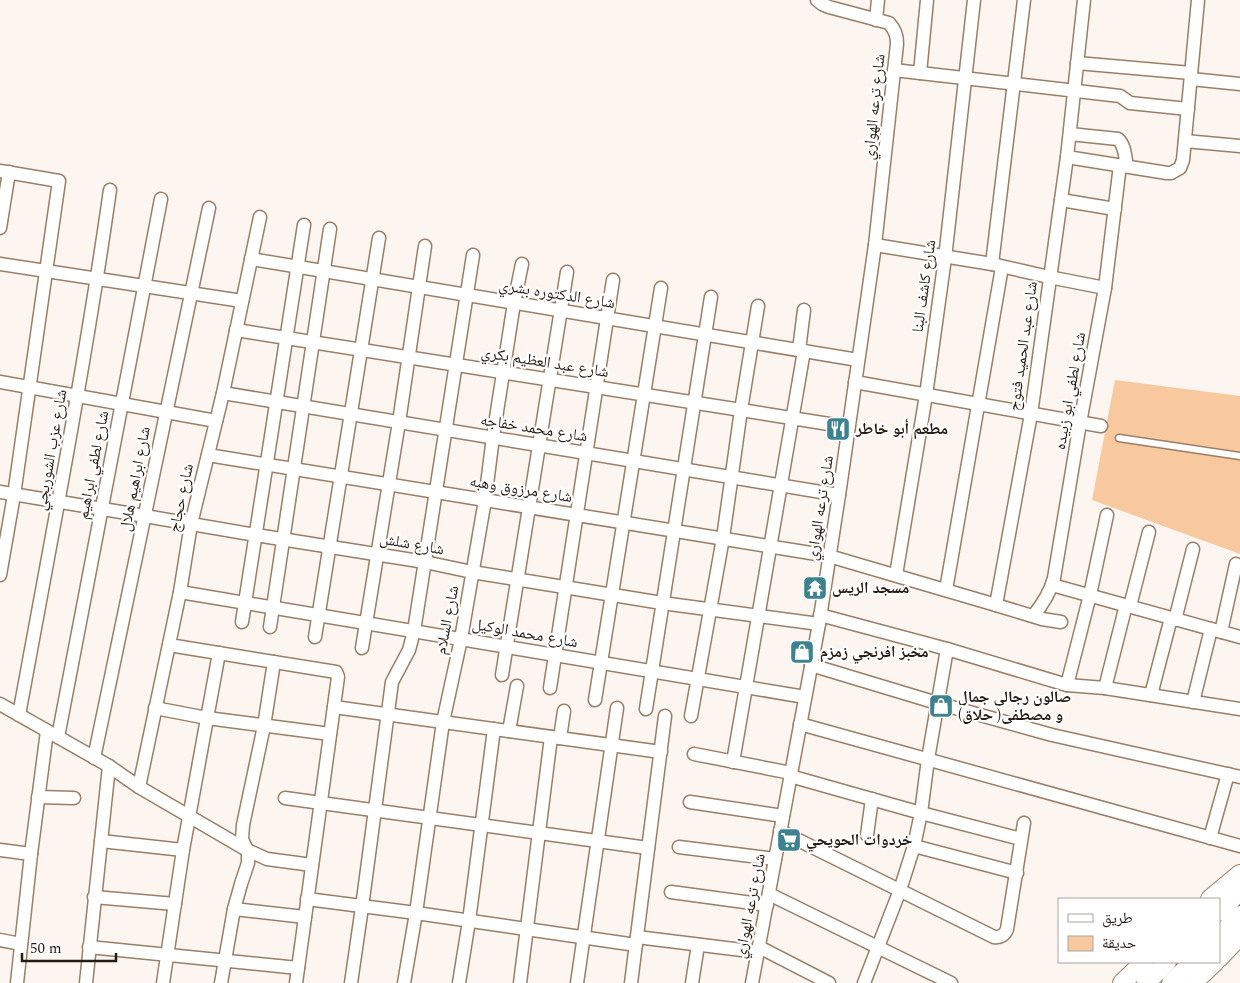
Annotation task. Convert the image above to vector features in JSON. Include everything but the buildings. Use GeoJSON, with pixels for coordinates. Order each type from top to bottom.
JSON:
{"type":"FeatureCollection","features":[{"type":"Feature","properties":{"kind":"main road"},"geometry":{"type":"LineString","coordinates":[[1211,898],[1240,874]]}},
{"type":"Feature","properties":{"kind":"main road"},"geometry":{"type":"LineString","coordinates":[[1220,911],[1240,891]]}},
{"type":"Feature","properties":{"kind":"main road"},"geometry":{"type":"LineString","coordinates":[[1220,935],[1240,915]]}},
{"type":"Feature","properties":{"kind":"main road"},"geometry":{"type":"LineString","coordinates":[[1220,957],[1240,936]]}},
{"type":"Feature","properties":{"kind":"main road"},"geometry":{"type":"LineString","coordinates":[[1122,983],[1143,963]]}},
{"type":"Feature","properties":{"kind":"main road"},"geometry":{"type":"LineString","coordinates":[[1146,983],[1166,963]]}},
{"type":"Feature","properties":{"kind":"main road"},"geometry":{"type":"LineString","coordinates":[[1171,983],[1191,963]]}},
{"type":"Feature","properties":{"kind":"main road"},"geometry":{"type":"LineString","coordinates":[[1193,983],[1213,963]]}},
{"type":"Feature","properties":{"kind":"street","name":"شارع ترعه الهواري"},"geometry":{"type":"LineString","coordinates":[[752,983],[820,619],[875,245],[897,44],[897,36],[889,23],[829,7],[817,0]]}},
{"type":"Feature","properties":{"kind":"street"},"geometry":{"type":"LineString","coordinates":[[876,20],[878,0]]}},
{"type":"Feature","properties":{"kind":"street"},"geometry":{"type":"LineString","coordinates":[[920,73],[927,0]]}},
{"type":"Feature","properties":{"kind":"street","name":"شارع كاشف البنا"},"geometry":{"type":"LineString","coordinates":[[896,575],[926,395],[945,258],[974,0]]}},
{"type":"Feature","properties":{"kind":"street"},"geometry":{"type":"LineString","coordinates":[[946,590],[978,404],[997,266],[1014,83],[1024,0]]}},
{"type":"Feature","properties":{"kind":"street","name":"شارع عبد الحميد فتوح"},"geometry":{"type":"LineString","coordinates":[[996,605],[1030,414],[1070,134],[1084,0]]}},
{"type":"Feature","properties":{"kind":"street"},"geometry":{"type":"LineString","coordinates":[[1067,157],[1167,173],[1176,171],[1182,164],[1198,0]]}},
{"type":"Feature","properties":{"kind":"street"},"geometry":{"type":"LineString","coordinates":[[1077,63],[1191,76],[1240,84]]}},
{"type":"Feature","properties":{"kind":"street"},"geometry":{"type":"LineString","coordinates":[[894,70],[1120,96],[1130,103],[1188,109]]}},
{"type":"Feature","properties":{"kind":"street","name":"شارع لطفي ابو زبيده"},"geometry":{"type":"LineString","coordinates":[[1033,616],[1044,601],[1052,585],[1105,288],[1115,209],[1124,165],[1123,144],[1118,138],[1070,134]]}},
{"type":"Feature","properties":{"kind":"street"},"geometry":{"type":"LineString","coordinates":[[1184,141],[1240,146]]}},
{"type":"Feature","properties":{"kind":"street"},"geometry":{"type":"LineString","coordinates":[[0,228],[5,171],[59,181],[14,495],[0,575]]}},
{"type":"Feature","properties":{"kind":"street","name":"شارع عزب الشوربجي"},"geometry":{"type":"LineString","coordinates":[[19,715],[98,278],[110,190]]}},
{"type":"Feature","properties":{"kind":"street","name":"شارع لطفي ابراهيم"},"geometry":{"type":"LineString","coordinates":[[17,983],[38,797],[101,509],[161,199]]}},
{"type":"Feature","properties":{"kind":"street"},"geometry":{"type":"LineString","coordinates":[[1061,200],[1115,209]]}},
{"type":"Feature","properties":{"kind":"street","name":"شارع ابراهيم هلال"},"geometry":{"type":"LineString","coordinates":[[94,758],[209,208]]}},
{"type":"Feature","properties":{"kind":"street","name":"شارع حجاج"},"geometry":{"type":"LineString","coordinates":[[139,787],[180,592],[191,524],[223,393],[260,217]]}},
{"type":"Feature","properties":{"kind":"street"},"geometry":{"type":"LineString","coordinates":[[242,622],[304,225]]}},
{"type":"Feature","properties":{"kind":"street"},"geometry":{"type":"LineString","coordinates":[[270,627],[330,229]]}},
{"type":"Feature","properties":{"kind":"street"},"geometry":{"type":"LineString","coordinates":[[315,637],[379,238]]}},
{"type":"Feature","properties":{"kind":"street"},"geometry":{"type":"LineString","coordinates":[[875,245],[997,266],[1105,288]]}},
{"type":"Feature","properties":{"kind":"street"},"geometry":{"type":"LineString","coordinates":[[362,648],[399,422],[425,246]]}},
{"type":"Feature","properties":{"kind":"street"},"geometry":{"type":"LineString","coordinates":[[351,983],[392,682],[409,650],[414,631],[473,256]]}},
{"type":"Feature","properties":{"kind":"street","name":"شارع الدكتوره بشري"},"geometry":{"type":"LineString","coordinates":[[251,259],[858,360]]}},
{"type":"Feature","properties":{"kind":"street"},"geometry":{"type":"LineString","coordinates":[[0,264],[242,301]]}},
{"type":"Feature","properties":{"kind":"street","name":"شارع السلام"},"geometry":{"type":"LineString","coordinates":[[404,983],[416,913],[442,722],[461,639],[485,500],[514,303],[522,264]]}},
{"type":"Feature","properties":{"kind":"street"},"geometry":{"type":"LineString","coordinates":[[502,675],[566,272]]}},
{"type":"Feature","properties":{"kind":"street"},"geometry":{"type":"LineString","coordinates":[[550,688],[614,280]]}},
{"type":"Feature","properties":{"kind":"street"},"geometry":{"type":"LineString","coordinates":[[595,700],[661,288]]}},
{"type":"Feature","properties":{"kind":"street"},"geometry":{"type":"LineString","coordinates":[[646,709],[710,297]]}},
{"type":"Feature","properties":{"kind":"street"},"geometry":{"type":"LineString","coordinates":[[691,716],[723,538],[758,306]]}},
{"type":"Feature","properties":{"kind":"street"},"geometry":{"type":"LineString","coordinates":[[733,762],[792,418],[802,351],[804,310]]}},
{"type":"Feature","properties":{"kind":"street","name":"شارع عبد العظيم بكري"},"geometry":{"type":"LineString","coordinates":[[236,330],[848,427]]}},
{"type":"Feature","properties":{"kind":"street"},"geometry":{"type":"LineString","coordinates":[[0,382],[216,421]]}},
{"type":"Feature","properties":{"kind":"street"},"geometry":{"type":"LineString","coordinates":[[855,382],[1101,426]]}},
{"type":"Feature","properties":{"kind":"street","name":"شارع محمد خفاجه"},"geometry":{"type":"LineString","coordinates":[[223,393],[839,494]]}},
{"type":"Feature","properties":{"kind":"street","name":"شارع مرزوق وهبه"},"geometry":{"type":"LineString","coordinates":[[208,454],[829,556],[1033,616],[1061,622]]}},
{"type":"Feature","properties":{"kind":"street","name":"شارع شلش"},"geometry":{"type":"LineString","coordinates":[[0,492],[662,603],[758,616],[820,619],[947,649],[1067,685],[1105,688],[1240,710]]}},
{"type":"Feature","properties":{"kind":"street"},"geometry":{"type":"LineString","coordinates":[[1067,685],[1090,595],[1107,515]]}},
{"type":"Feature","properties":{"kind":"street"},"geometry":{"type":"LineString","coordinates":[[1105,688],[1149,532]]}},
{"type":"Feature","properties":{"kind":"street"},"geometry":{"type":"LineString","coordinates":[[1152,695],[1193,549]]}},
{"type":"Feature","properties":{"kind":"street"},"geometry":{"type":"LineString","coordinates":[[1193,702],[1236,564]]}},
{"type":"Feature","properties":{"kind":"street"},"geometry":{"type":"LineString","coordinates":[[1052,585],[1240,637]]}},
{"type":"Feature","properties":{"kind":"street","name":"شارع محمد الوكيل"},"geometry":{"type":"LineString","coordinates":[[180,592],[805,697]]}},
{"type":"Feature","properties":{"kind":"street"},"geometry":{"type":"LineString","coordinates":[[169,645],[336,672],[337,674],[296,983]]}},
{"type":"Feature","properties":{"kind":"street"},"geometry":{"type":"LineString","coordinates":[[864,983],[900,890],[914,846],[947,649]]}},
{"type":"Feature","properties":{"kind":"street"},"geometry":{"type":"LineString","coordinates":[[163,983],[183,850],[219,653]]}},
{"type":"Feature","properties":{"kind":"street"},"geometry":{"type":"LineString","coordinates":[[221,983],[234,909],[249,858],[242,839],[242,826],[264,726],[274,662]]}},
{"type":"Feature","properties":{"kind":"street"},"geometry":{"type":"LineString","coordinates":[[811,665],[1052,736],[1234,775],[1210,838]]}},
{"type":"Feature","properties":{"kind":"street"},"geometry":{"type":"LineString","coordinates":[[509,731],[517,686]]}},
{"type":"Feature","properties":{"kind":"street"},"geometry":{"type":"LineString","coordinates":[[0,704],[109,766],[189,818],[246,850],[267,859],[312,865]]}},
{"type":"Feature","properties":{"kind":"street"},"geometry":{"type":"LineString","coordinates":[[334,707],[661,752]]}},
{"type":"Feature","properties":{"kind":"street"},"geometry":{"type":"LineString","coordinates":[[155,708],[207,718],[330,734]]}},
{"type":"Feature","properties":{"kind":"street"},"geometry":{"type":"LineString","coordinates":[[577,983],[617,708]]}},
{"type":"Feature","properties":{"kind":"street"},"geometry":{"type":"LineString","coordinates":[[520,983],[539,832],[556,738],[564,711]]}},
{"type":"Feature","properties":{"kind":"street"},"geometry":{"type":"LineString","coordinates":[[631,983],[665,716]]}},
{"type":"Feature","properties":{"kind":"street"},"geometry":{"type":"LineString","coordinates":[[800,724],[1240,846]]}},
{"type":"Feature","properties":{"kind":"street"},"geometry":{"type":"LineString","coordinates":[[459,983],[494,729]]}},
{"type":"Feature","properties":{"kind":"street"},"geometry":{"type":"LineString","coordinates":[[694,754],[791,775],[921,813],[1021,839]]}},
{"type":"Feature","properties":{"kind":"street"},"geometry":{"type":"LineString","coordinates":[[86,983],[88,947],[109,766]]}},
{"type":"Feature","properties":{"kind":"street"},"geometry":{"type":"LineString","coordinates":[[38,797],[74,798]]}},
{"type":"Feature","properties":{"kind":"street"},"geometry":{"type":"LineString","coordinates":[[285,798],[648,848]]}},
{"type":"Feature","properties":{"kind":"street"},"geometry":{"type":"LineString","coordinates":[[867,835],[872,799]]}},
{"type":"Feature","properties":{"kind":"street"},"geometry":{"type":"LineString","coordinates":[[690,802],[783,816]]}},
{"type":"Feature","properties":{"kind":"street"},"geometry":{"type":"LineString","coordinates":[[780,831],[994,937],[1000,937],[1007,929],[1024,823]]}},
{"type":"Feature","properties":{"kind":"street"},"geometry":{"type":"LineString","coordinates":[[101,841],[183,850]]}},
{"type":"Feature","properties":{"kind":"street"},"geometry":{"type":"LineString","coordinates":[[914,846],[1016,873]]}},
{"type":"Feature","properties":{"kind":"street"},"geometry":{"type":"LineString","coordinates":[[678,847],[775,859]]}},
{"type":"Feature","properties":{"kind":"street"},"geometry":{"type":"LineString","coordinates":[[0,850],[32,854]]}},
{"type":"Feature","properties":{"kind":"street"},"geometry":{"type":"LineString","coordinates":[[671,892],[768,900],[951,983]]}},
{"type":"Feature","properties":{"kind":"street"},"geometry":{"type":"LineString","coordinates":[[94,897],[175,904]]}},
{"type":"Feature","properties":{"kind":"street"},"geometry":{"type":"LineString","coordinates":[[307,900],[416,913],[584,938],[758,950],[829,983]]}},
{"type":"Feature","properties":{"kind":"street"},"geometry":{"type":"LineString","coordinates":[[234,909],[305,916]]}},
{"type":"Feature","properties":{"kind":"street"},"geometry":{"type":"LineString","coordinates":[[0,940],[22,944]]}},
{"type":"Feature","properties":{"kind":"street"},"geometry":{"type":"LineString","coordinates":[[692,983],[698,945]]}},
{"type":"Feature","properties":{"kind":"street"},"geometry":{"type":"LineString","coordinates":[[88,947],[298,968]]}},
{"type":"Feature","properties":{"kind":"lane"},"geometry":{"type":"LineString","coordinates":[[1119,438],[1240,456]]}},
{"type":"Feature","properties":{"kind":"green space"},"geometry":{"type":"Polygon","coordinates":[[[1115,380],[1240,396],[1240,554],[1092,500],[1115,380]]]}},
{"type":"Feature","properties":{"kind":"place","name":"مطعم أبو خاطر"},"geometry":{"type":"Point","coordinates":[838,429]}},
{"type":"Feature","properties":{"kind":"place","name":"مسجد الريس"},"geometry":{"type":"Point","coordinates":[815,588]}},
{"type":"Feature","properties":{"kind":"place","name":"مخبز افرنجي زمزم"},"geometry":{"type":"Point","coordinates":[802,652]}},
{"type":"Feature","properties":{"kind":"place","name":"صالون رجالي جمال و مصطفى( حلاق)"},"geometry":{"type":"Point","coordinates":[941,706]}},
{"type":"Feature","properties":{"kind":"place","name":"خردوات الحويحي"},"geometry":{"type":"Point","coordinates":[789,840]}}]}
